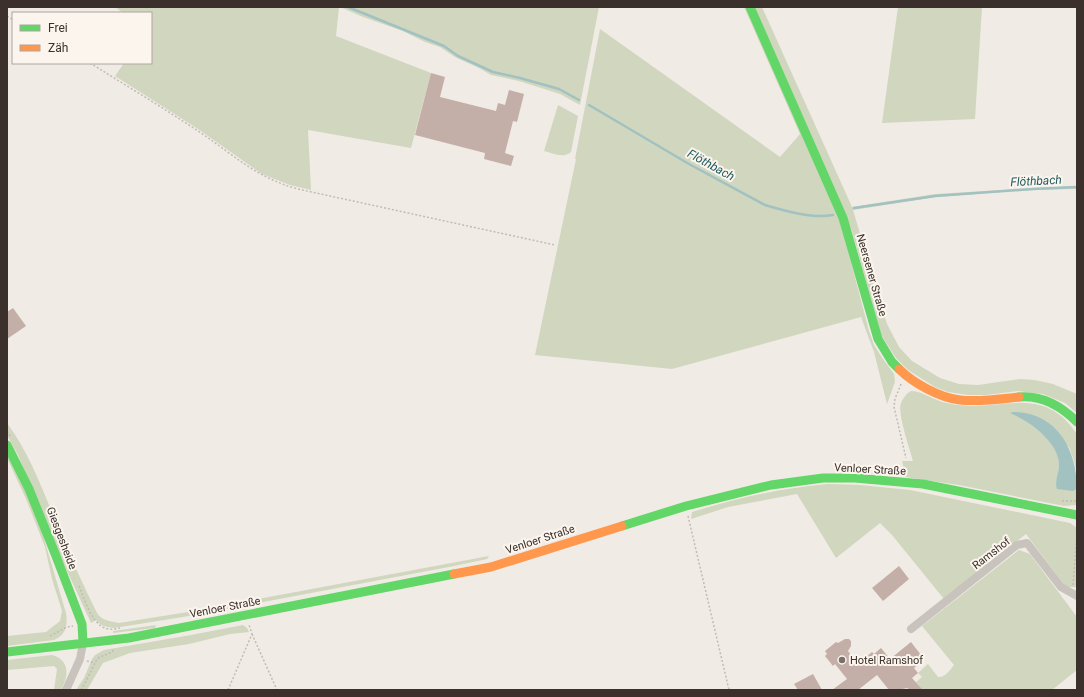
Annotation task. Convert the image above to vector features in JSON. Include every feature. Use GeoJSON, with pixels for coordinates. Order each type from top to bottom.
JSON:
{"type":"FeatureCollection","features":[{"type":"Feature","properties":{"kind":"main road","name":"Neersener Straße"},"geometry":{"type":"LineString","coordinates":[[750,7],[843,218],[878,339],[892,362],[905,376],[928,390],[958,400],[979,401],[1024,397],[1045,400],[1066,411],[1077,422]]}},
{"type":"Feature","properties":{"kind":"main road","name":"Giesgesheide"},"geometry":{"type":"LineString","coordinates":[[7,445],[22,472],[82,624],[83,642]]}},
{"type":"Feature","properties":{"kind":"main road","name":"Venloer Straße"},"geometry":{"type":"LineString","coordinates":[[7,652],[83,642],[129,638],[491,568],[686,506],[772,485],[823,478],[855,478],[923,484],[1077,515]]}},
{"type":"Feature","properties":{"kind":"street","name":"Ramshof"},"geometry":{"type":"LineString","coordinates":[[911,629],[1017,545],[1027,543],[1061,587],[1076,596]]}},
{"type":"Feature","properties":{"kind":"street"},"geometry":{"type":"LineString","coordinates":[[66,690],[80,659],[83,642]]}},
{"type":"Feature","properties":{"kind":"path"},"geometry":{"type":"LineString","coordinates":[[92,64],[195,129],[255,172],[272,181],[298,189],[555,246]]}},
{"type":"Feature","properties":{"kind":"path"},"geometry":{"type":"LineString","coordinates":[[905,376],[896,395],[894,408],[906,458]]}},
{"type":"Feature","properties":{"kind":"path"},"geometry":{"type":"LineString","coordinates":[[686,506],[729,690]]}},
{"type":"Feature","properties":{"kind":"path"},"geometry":{"type":"LineString","coordinates":[[1076,596],[1073,585],[1077,535]]}},
{"type":"Feature","properties":{"kind":"path"},"geometry":{"type":"LineString","coordinates":[[245,616],[277,690]]}},
{"type":"Feature","properties":{"kind":"path"},"geometry":{"type":"LineString","coordinates":[[49,637],[67,627],[82,624]]}},
{"type":"Feature","properties":{"kind":"path"},"geometry":{"type":"LineString","coordinates":[[228,690],[252,634]]}},
{"type":"Feature","properties":{"kind":"path"},"geometry":{"type":"LineString","coordinates":[[81,690],[95,663]]}},
{"type":"Feature","properties":{"kind":"green space"},"geometry":{"type":"Polygon","coordinates":[[[115,7],[339,7],[336,36],[431,73],[411,148],[308,130],[311,190],[290,185],[262,174],[198,129],[115,76],[123,64],[152,64],[152,12],[122,12],[115,7]]]}},
{"type":"Feature","properties":{"kind":"green space"},"geometry":{"type":"Polygon","coordinates":[[[340,7],[599,7],[580,105],[560,94],[519,81],[491,75],[455,57],[440,47],[340,7]]]}},
{"type":"Feature","properties":{"kind":"green space"},"geometry":{"type":"Polygon","coordinates":[[[744,7],[746,7],[839,216],[869,331],[874,345],[894,374],[895,382],[887,404],[874,352],[861,317],[672,369],[535,355],[576,159],[600,29],[780,157],[800,134],[744,7]]]}},
{"type":"Feature","properties":{"kind":"green space"},"geometry":{"type":"Polygon","coordinates":[[[754,7],[762,7],[852,207],[935,194],[1077,186],[1077,189],[1033,190],[936,197],[853,210],[887,324],[899,347],[912,361],[940,378],[959,384],[978,385],[1020,379],[1035,380],[1053,384],[1077,394],[1077,413],[1065,403],[1043,394],[1018,391],[986,395],[968,395],[948,392],[935,387],[908,370],[896,358],[881,335],[852,231],[754,7]]]}},
{"type":"Feature","properties":{"kind":"green space"},"geometry":{"type":"Polygon","coordinates":[[[898,7],[982,7],[975,119],[882,123],[898,7]]]}},
{"type":"Feature","properties":{"kind":"green space"},"geometry":{"type":"Polygon","coordinates":[[[558,105],[578,116],[571,152],[565,155],[558,155],[544,151],[558,105]]]}},
{"type":"Feature","properties":{"kind":"green space"},"geometry":{"type":"Polygon","coordinates":[[[911,391],[921,393],[950,404],[975,406],[1022,403],[1037,404],[1051,409],[1064,419],[1077,434],[1077,474],[1069,447],[1021,418],[1046,437],[1051,443],[1058,456],[1059,464],[1056,486],[1077,489],[1077,505],[1064,506],[959,485],[906,477],[902,461],[913,461],[902,423],[900,408],[903,399],[911,391]]]}},
{"type":"Feature","properties":{"kind":"green space"},"geometry":{"type":"Polygon","coordinates":[[[7,423],[23,447],[36,473],[72,560],[97,613],[101,618],[107,620],[119,623],[188,612],[489,556],[487,559],[454,566],[189,616],[114,628],[104,626],[96,620],[91,623],[63,562],[18,455],[7,435],[7,423]]]}},
{"type":"Feature","properties":{"kind":"green space"},"geometry":{"type":"Polygon","coordinates":[[[7,453],[36,512],[66,613],[67,622],[64,632],[54,640],[7,646],[7,636],[46,632],[60,621],[62,611],[52,579],[45,547],[27,501],[7,458],[7,453]]]}},
{"type":"Feature","properties":{"kind":"green space"},"geometry":{"type":"Polygon","coordinates":[[[828,484],[860,485],[910,490],[1070,523],[1077,528],[1077,587],[1066,587],[1026,534],[944,599],[892,535],[880,523],[836,558],[797,494],[728,507],[691,519],[692,512],[726,502],[776,491],[828,484]]]}},
{"type":"Feature","properties":{"kind":"green space"},"geometry":{"type":"Polygon","coordinates":[[[1019,550],[1030,554],[1077,617],[1077,670],[1052,690],[923,690],[916,682],[922,677],[918,673],[928,664],[938,677],[945,675],[954,665],[922,626],[1019,550]]]}},
{"type":"Feature","properties":{"kind":"green space"},"geometry":{"type":"Polygon","coordinates":[[[156,625],[155,628],[113,633],[113,631],[156,625]]]}},
{"type":"Feature","properties":{"kind":"green space"},"geometry":{"type":"Polygon","coordinates":[[[243,625],[249,632],[230,634],[189,644],[130,653],[103,663],[87,690],[76,690],[84,678],[92,659],[95,655],[104,650],[243,625]]]}},
{"type":"Feature","properties":{"kind":"green space"},"geometry":{"type":"Polygon","coordinates":[[[52,655],[58,657],[65,665],[66,679],[61,690],[54,690],[57,669],[54,666],[7,670],[7,660],[52,655]]]}},
{"type":"Feature","properties":{"kind":"water"},"geometry":{"type":"Polygon","coordinates":[[[1010,413],[1028,414],[1042,419],[1053,426],[1062,436],[1073,461],[1077,489],[1073,491],[1057,489],[1056,483],[1059,465],[1058,456],[1054,448],[1042,433],[1026,421],[1010,413]]]}},
{"type":"Feature","properties":{"kind":"building"},"geometry":{"type":"Polygon","coordinates":[[[431,73],[445,77],[440,97],[496,111],[498,103],[505,105],[509,90],[524,94],[517,122],[513,121],[505,153],[514,156],[511,166],[484,159],[485,153],[415,135],[431,73]]]}},
{"type":"Feature","properties":{"kind":"building"},"geometry":{"type":"Polygon","coordinates":[[[13,308],[26,326],[7,339],[7,312],[13,308]]]}},
{"type":"Feature","properties":{"kind":"building"},"geometry":{"type":"Polygon","coordinates":[[[899,566],[909,579],[883,601],[872,588],[899,566]]]}},
{"type":"Feature","properties":{"kind":"building"},"geometry":{"type":"Polygon","coordinates":[[[845,639],[849,639],[851,641],[851,646],[848,651],[858,664],[872,652],[874,654],[881,648],[890,659],[911,642],[924,659],[914,668],[918,673],[912,678],[923,690],[910,690],[907,688],[889,690],[877,675],[858,690],[832,690],[847,679],[835,664],[833,666],[825,656],[827,654],[825,651],[836,642],[838,643],[845,639]]]}},
{"type":"Feature","properties":{"kind":"building"},"geometry":{"type":"Polygon","coordinates":[[[813,674],[822,690],[798,690],[794,684],[813,674]]]}},
{"type":"Feature","properties":{"kind":"waterway","name":"Flöthbach"},"geometry":{"type":"LineString","coordinates":[[348,7],[444,46],[458,56],[493,72],[559,89],[579,100]]}},
{"type":"Feature","properties":{"kind":"waterway","name":"Flöthbach"},"geometry":{"type":"LineString","coordinates":[[589,105],[689,164],[765,205],[808,215],[833,215]]}},
{"type":"Feature","properties":{"kind":"waterway","name":"Flöthbach"},"geometry":{"type":"LineString","coordinates":[[854,208],[935,196],[1077,187]]}},
{"type":"Feature","properties":{"kind":"traffic: fast"},"geometry":{"type":"LineString","coordinates":[[750,7],[843,218],[878,339],[892,362],[899,369]]}},
{"type":"Feature","properties":{"kind":"traffic: fast"},"geometry":{"type":"LineString","coordinates":[[1019,397],[1036,398],[1051,403],[1065,411],[1077,422]]}},
{"type":"Feature","properties":{"kind":"traffic: fast"},"geometry":{"type":"LineString","coordinates":[[7,445],[29,489],[56,556],[82,624],[83,643]]}},
{"type":"Feature","properties":{"kind":"traffic: fast"},"geometry":{"type":"LineString","coordinates":[[622,526],[686,506],[771,485],[823,478],[855,478],[923,484],[1077,515]]}},
{"type":"Feature","properties":{"kind":"traffic: fast"},"geometry":{"type":"LineString","coordinates":[[7,652],[129,638],[454,574]]}},
{"type":"Feature","properties":{"kind":"traffic: slow"},"geometry":{"type":"LineString","coordinates":[[899,369],[927,389],[952,399],[975,401],[1019,397]]}},
{"type":"Feature","properties":{"kind":"traffic: slow"},"geometry":{"type":"LineString","coordinates":[[454,574],[491,567],[622,526]]}},
{"type":"Feature","properties":{"kind":"place","name":"Hotel Ramshof"},"geometry":{"type":"Point","coordinates":[842,660]}}]}
